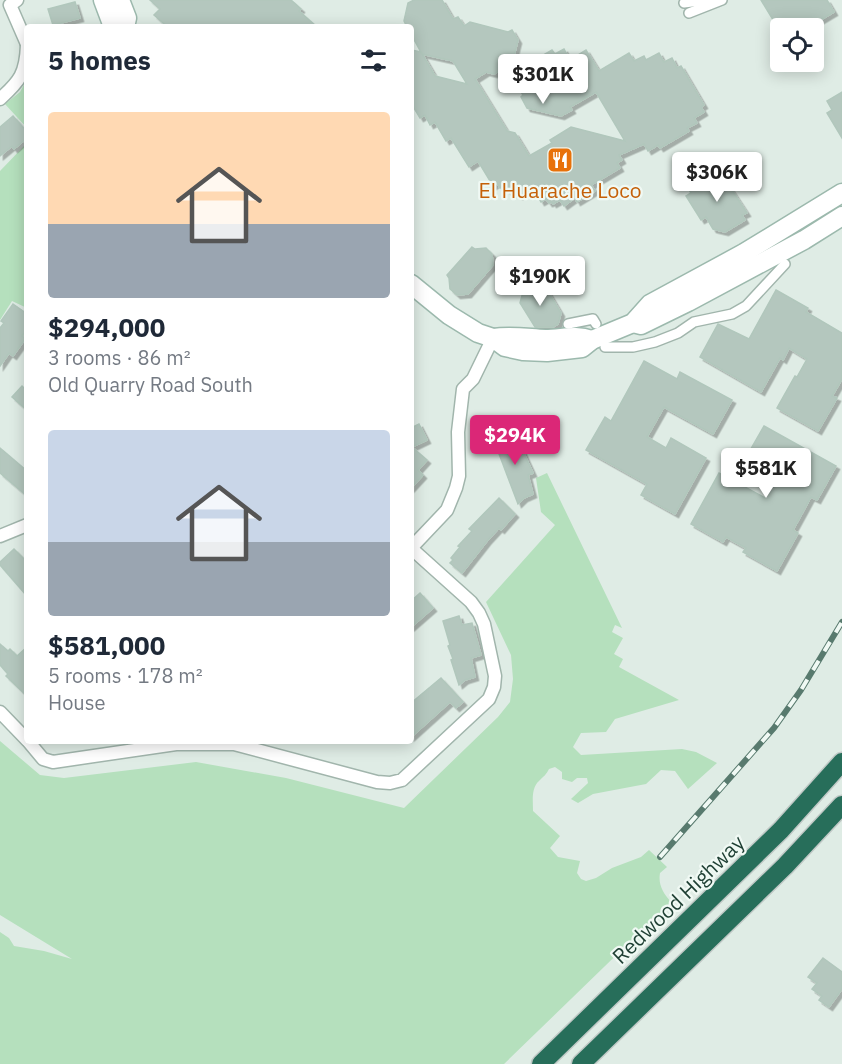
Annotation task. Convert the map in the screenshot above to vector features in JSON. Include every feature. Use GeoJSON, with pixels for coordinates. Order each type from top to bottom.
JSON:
{"type":"FeatureCollection","features":[{"type":"Feature","properties":{"kind":"highway","name":"Redwood Highway"},"geometry":{"type":"LineString","coordinates":[[541,1064],[781,830],[842,762]]}},
{"type":"Feature","properties":{"kind":"highway"},"geometry":{"type":"LineString","coordinates":[[581,1064],[785,866],[842,805]]}},
{"type":"Feature","properties":{"kind":"main road"},"geometry":{"type":"LineString","coordinates":[[103,0],[112,24]]}},
{"type":"Feature","properties":{"kind":"main road"},"geometry":{"type":"LineString","coordinates":[[120,0],[127,18],[126,24]]}},
{"type":"Feature","properties":{"kind":"main road"},"geometry":{"type":"LineString","coordinates":[[414,286],[457,321],[478,333],[493,338],[513,336],[547,339],[598,337],[633,323],[650,304],[744,253],[842,193]]}},
{"type":"Feature","properties":{"kind":"main road"},"geometry":{"type":"LineString","coordinates":[[633,323],[642,325],[688,302],[804,240],[842,216]]}},
{"type":"Feature","properties":{"kind":"street"},"geometry":{"type":"LineString","coordinates":[[684,3],[707,0]]}},
{"type":"Feature","properties":{"kind":"street"},"geometry":{"type":"LineString","coordinates":[[689,13],[722,0]]}},
{"type":"Feature","properties":{"kind":"street"},"geometry":{"type":"LineString","coordinates":[[9,6],[24,38]]}},
{"type":"Feature","properties":{"kind":"street"},"geometry":{"type":"LineString","coordinates":[[0,99],[13,87],[24,69]]}},
{"type":"Feature","properties":{"kind":"street"},"geometry":{"type":"LineString","coordinates":[[568,324],[593,319],[598,337],[633,347],[656,342],[678,333],[694,322],[732,314],[746,306],[785,264]]}},
{"type":"Feature","properties":{"kind":"street"},"geometry":{"type":"LineString","coordinates":[[414,547],[447,510],[456,488],[459,476],[462,389],[473,379],[493,338]]}},
{"type":"Feature","properties":{"kind":"street"},"geometry":{"type":"LineString","coordinates":[[0,536],[24,526]]}},
{"type":"Feature","properties":{"kind":"street"},"geometry":{"type":"LineString","coordinates":[[30,744],[43,759],[53,762],[176,744],[234,744],[377,782],[390,783],[402,780],[489,699],[494,687],[495,676],[484,624],[479,613],[471,602],[414,551]]}},
{"type":"Feature","properties":{"kind":"street"},"geometry":{"type":"LineString","coordinates":[[0,712],[24,738]]}},
{"type":"Feature","properties":{"kind":"green space"},"geometry":{"type":"Polygon","coordinates":[[[24,85],[24,125],[5,104],[20,92],[24,85]]]}},
{"type":"Feature","properties":{"kind":"green space"},"geometry":{"type":"Polygon","coordinates":[[[24,146],[24,307],[12,301],[0,320],[0,171],[24,146]]]}},
{"type":"Feature","properties":{"kind":"green space"},"geometry":{"type":"Polygon","coordinates":[[[547,473],[622,628],[615,625],[612,632],[623,638],[614,654],[623,659],[619,667],[679,700],[615,719],[606,732],[581,733],[573,747],[581,755],[682,749],[696,752],[717,763],[688,789],[675,771],[661,770],[646,784],[593,794],[578,803],[571,799],[588,783],[587,778],[577,778],[572,782],[562,779],[562,772],[555,767],[549,769],[536,784],[533,811],[560,836],[550,848],[558,857],[580,861],[577,873],[581,879],[586,881],[641,857],[649,850],[667,867],[660,873],[660,885],[671,902],[504,1064],[0,1064],[0,932],[9,938],[14,946],[72,959],[0,915],[0,741],[40,775],[64,778],[196,762],[286,778],[404,808],[498,717],[510,702],[513,679],[511,655],[486,602],[555,525],[541,512],[536,478],[547,473]]]}},
{"type":"Feature","properties":{"kind":"building"},"geometry":{"type":"Polygon","coordinates":[[[150,0],[291,0],[314,24],[164,24],[154,15],[160,9],[150,0]]]}},
{"type":"Feature","properties":{"kind":"building"},"geometry":{"type":"Polygon","coordinates":[[[414,0],[442,0],[453,19],[458,17],[464,26],[470,22],[508,32],[512,30],[518,40],[512,64],[494,74],[486,72],[475,79],[507,131],[515,133],[529,156],[552,143],[550,140],[571,127],[625,141],[596,92],[570,107],[572,110],[561,116],[527,108],[521,97],[523,95],[520,90],[523,83],[515,68],[525,62],[528,64],[552,50],[555,54],[564,49],[570,60],[586,50],[599,71],[629,53],[634,61],[644,56],[646,60],[659,53],[664,62],[672,58],[677,68],[681,66],[704,105],[701,107],[704,112],[694,118],[697,123],[687,128],[689,131],[660,148],[658,145],[648,151],[644,144],[619,155],[622,160],[617,163],[620,168],[591,185],[595,191],[577,202],[575,198],[564,206],[560,200],[553,204],[546,199],[541,202],[533,188],[519,196],[516,192],[511,195],[505,185],[500,188],[497,183],[493,186],[478,161],[469,167],[451,138],[446,141],[435,122],[430,125],[425,115],[420,118],[414,108],[414,51],[421,52],[414,39],[414,24],[406,24],[404,21],[408,3],[414,0]],[[422,54],[435,76],[467,84],[453,61],[422,54]]]}},
{"type":"Feature","properties":{"kind":"building"},"geometry":{"type":"Polygon","coordinates":[[[761,0],[827,0],[834,12],[824,18],[772,18],[761,0]]]}},
{"type":"Feature","properties":{"kind":"building"},"geometry":{"type":"Polygon","coordinates":[[[75,2],[80,18],[53,24],[48,9],[75,2]]]}},
{"type":"Feature","properties":{"kind":"building"},"geometry":{"type":"Polygon","coordinates":[[[842,92],[842,138],[827,113],[832,110],[827,101],[842,92]]]}},
{"type":"Feature","properties":{"kind":"building"},"geometry":{"type":"Polygon","coordinates":[[[13,116],[24,129],[24,141],[14,149],[12,146],[0,156],[0,127],[13,116]]]}},
{"type":"Feature","properties":{"kind":"building"},"geometry":{"type":"Polygon","coordinates":[[[710,175],[724,178],[747,213],[742,215],[745,220],[725,232],[713,229],[706,217],[701,220],[686,196],[691,193],[688,188],[710,175]]]}},
{"type":"Feature","properties":{"kind":"building"},"geometry":{"type":"Polygon","coordinates":[[[472,247],[486,248],[492,254],[493,265],[468,294],[457,295],[450,289],[447,275],[472,247]]]}},
{"type":"Feature","properties":{"kind":"building"},"geometry":{"type":"Polygon","coordinates":[[[534,285],[546,288],[561,313],[558,324],[553,327],[535,327],[520,303],[523,292],[534,285]]]}},
{"type":"Feature","properties":{"kind":"building"},"geometry":{"type":"Polygon","coordinates":[[[776,290],[808,308],[806,312],[842,333],[842,379],[832,396],[837,398],[818,431],[777,408],[807,359],[789,348],[783,360],[780,358],[761,392],[700,357],[718,324],[749,339],[776,290]]]}},
{"type":"Feature","properties":{"kind":"building"},"geometry":{"type":"Polygon","coordinates":[[[13,304],[24,312],[22,336],[24,340],[13,356],[9,353],[0,366],[0,328],[4,323],[1,321],[13,304]]]}},
{"type":"Feature","properties":{"kind":"building"},"geometry":{"type":"Polygon","coordinates":[[[644,361],[677,379],[680,372],[732,400],[713,434],[664,407],[647,437],[666,448],[671,438],[706,458],[675,514],[641,495],[647,484],[586,450],[605,417],[611,421],[644,361]]]}},
{"type":"Feature","properties":{"kind":"building"},"geometry":{"type":"Polygon","coordinates":[[[22,386],[24,388],[24,407],[12,397],[22,386]]]}},
{"type":"Feature","properties":{"kind":"building"},"geometry":{"type":"Polygon","coordinates":[[[419,424],[427,440],[414,446],[414,426],[419,424]]]}},
{"type":"Feature","properties":{"kind":"building"},"geometry":{"type":"Polygon","coordinates":[[[764,426],[836,466],[817,500],[811,497],[793,530],[798,533],[777,571],[743,552],[746,548],[726,537],[723,542],[691,524],[719,473],[765,498],[776,479],[744,461],[764,426]]]}},
{"type":"Feature","properties":{"kind":"building"},"geometry":{"type":"Polygon","coordinates":[[[510,431],[515,444],[520,445],[533,473],[528,475],[533,494],[518,504],[493,438],[510,431]]]}},
{"type":"Feature","properties":{"kind":"building"},"geometry":{"type":"Polygon","coordinates":[[[0,448],[24,468],[24,493],[0,473],[0,448]]]}},
{"type":"Feature","properties":{"kind":"building"},"geometry":{"type":"Polygon","coordinates":[[[414,449],[427,460],[418,470],[423,475],[414,485],[414,449]]]}},
{"type":"Feature","properties":{"kind":"building"},"geometry":{"type":"Polygon","coordinates":[[[499,498],[515,514],[487,541],[462,573],[450,563],[453,560],[451,558],[460,547],[458,546],[472,531],[469,529],[499,498]]]}},
{"type":"Feature","properties":{"kind":"building"},"geometry":{"type":"Polygon","coordinates":[[[14,549],[24,559],[24,593],[0,565],[0,562],[14,549]]]}},
{"type":"Feature","properties":{"kind":"building"},"geometry":{"type":"Polygon","coordinates":[[[420,593],[433,608],[414,624],[414,598],[420,593]]]}},
{"type":"Feature","properties":{"kind":"building"},"geometry":{"type":"Polygon","coordinates":[[[459,616],[462,625],[472,623],[481,655],[471,658],[475,677],[459,685],[443,621],[459,616]]]}},
{"type":"Feature","properties":{"kind":"building"},"geometry":{"type":"Polygon","coordinates":[[[0,644],[17,656],[24,650],[24,693],[6,676],[8,674],[0,665],[0,644]]]}},
{"type":"Feature","properties":{"kind":"building"},"geometry":{"type":"Polygon","coordinates":[[[441,678],[463,702],[456,708],[450,702],[414,734],[414,700],[441,678]]]}},
{"type":"Feature","properties":{"kind":"building"},"geometry":{"type":"Polygon","coordinates":[[[823,958],[842,972],[842,989],[829,1007],[819,1000],[822,996],[812,989],[817,983],[808,977],[823,958]]]}},
{"type":"Feature","properties":{"kind":"railway"},"geometry":{"type":"LineString","coordinates":[[660,857],[774,728],[801,690],[842,622]]}},
{"type":"Feature","properties":{"kind":"place","name":"El Huarache Loco"},"geometry":{"type":"Point","coordinates":[560,160]}}]}
